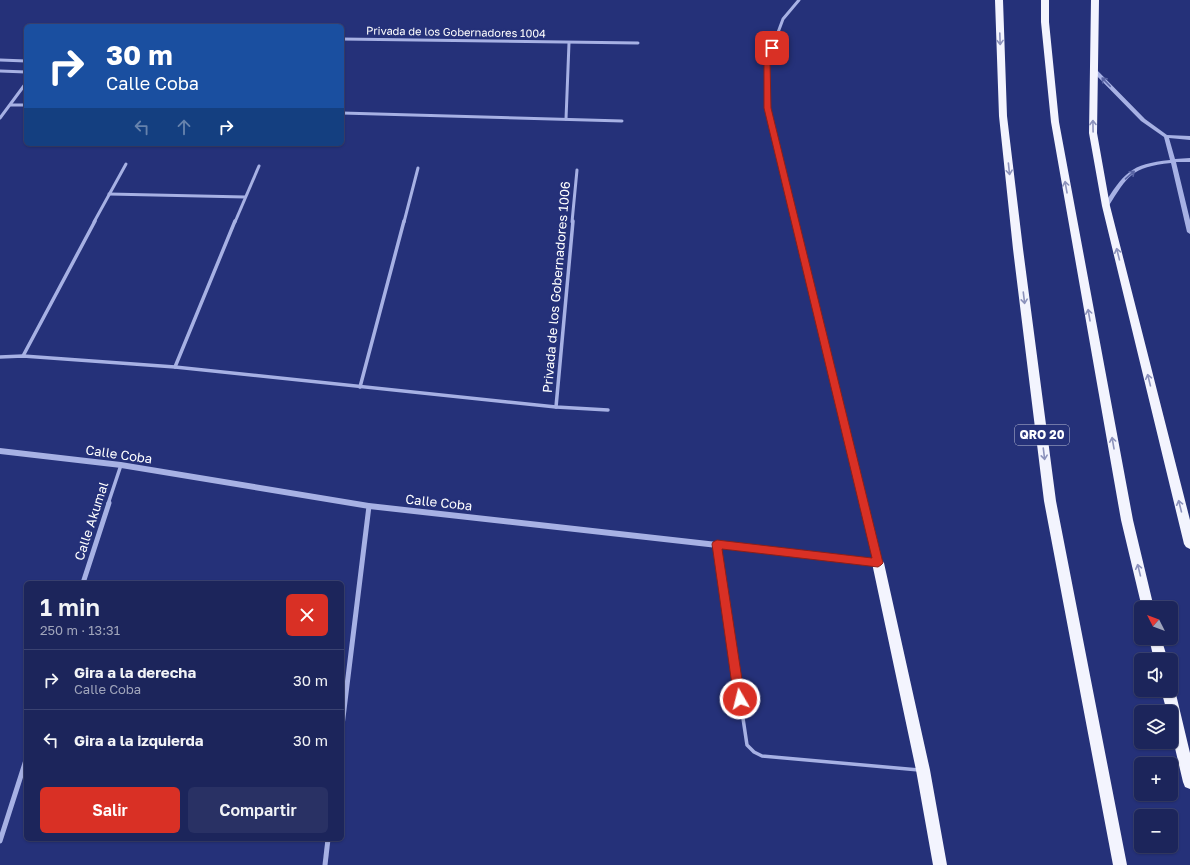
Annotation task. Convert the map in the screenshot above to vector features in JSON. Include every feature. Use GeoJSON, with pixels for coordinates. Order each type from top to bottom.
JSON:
{"type":"FeatureCollection","features":[{"type":"Feature","properties":{"kind":"highway","name":"QRO 20"},"geometry":{"type":"LineString","coordinates":[[1000,0],[1003,116],[1018,249],[1050,501],[1120,865]]}},
{"type":"Feature","properties":{"kind":"highway"},"geometry":{"type":"LineString","coordinates":[[1045,0],[1045,22],[1055,122],[1127,520],[1146,601]]}},
{"type":"Feature","properties":{"kind":"highway"},"geometry":{"type":"LineString","coordinates":[[1095,0],[1093,133],[1106,206],[1190,544]]}},
{"type":"Feature","properties":{"kind":"highway"},"geometry":{"type":"LineString","coordinates":[[878,563],[923,770],[940,865]]}},
{"type":"Feature","properties":{"kind":"highway"},"geometry":{"type":"LineString","coordinates":[[1170,697],[1190,782]]}},
{"type":"Feature","properties":{"kind":"street"},"geometry":{"type":"LineString","coordinates":[[799,0],[783,19],[767,62],[768,108],[878,563]]}},
{"type":"Feature","properties":{"kind":"street","name":"Privada de los Gobernadores 1004"},"geometry":{"type":"LineString","coordinates":[[344,39],[638,43]]}},
{"type":"Feature","properties":{"kind":"street"},"geometry":{"type":"LineString","coordinates":[[566,119],[569,43]]}},
{"type":"Feature","properties":{"kind":"street"},"geometry":{"type":"LineString","coordinates":[[0,60],[24,61]]}},
{"type":"Feature","properties":{"kind":"street"},"geometry":{"type":"LineString","coordinates":[[1093,69],[1143,120],[1166,136],[1190,138]]}},
{"type":"Feature","properties":{"kind":"street"},"geometry":{"type":"LineString","coordinates":[[0,71],[24,72]]}},
{"type":"Feature","properties":{"kind":"street"},"geometry":{"type":"LineString","coordinates":[[0,118],[24,86]]}},
{"type":"Feature","properties":{"kind":"street"},"geometry":{"type":"LineString","coordinates":[[11,105],[24,105]]}},
{"type":"Feature","properties":{"kind":"street"},"geometry":{"type":"LineString","coordinates":[[344,113],[622,121]]}},
{"type":"Feature","properties":{"kind":"street"},"geometry":{"type":"LineString","coordinates":[[1166,136],[1190,232]]}},
{"type":"Feature","properties":{"kind":"street"},"geometry":{"type":"LineString","coordinates":[[1106,206],[1131,173],[1143,167],[1173,160],[1190,160]]}},
{"type":"Feature","properties":{"kind":"street"},"geometry":{"type":"LineString","coordinates":[[23,356],[126,164]]}},
{"type":"Feature","properties":{"kind":"street"},"geometry":{"type":"LineString","coordinates":[[175,367],[259,166]]}},
{"type":"Feature","properties":{"kind":"street"},"geometry":{"type":"LineString","coordinates":[[360,386],[418,168]]}},
{"type":"Feature","properties":{"kind":"street","name":"Privada de los Gobernadores 1006"},"geometry":{"type":"LineString","coordinates":[[556,407],[577,170]]}},
{"type":"Feature","properties":{"kind":"street"},"geometry":{"type":"LineString","coordinates":[[109,194],[245,197]]}},
{"type":"Feature","properties":{"kind":"street","name":"Privada de los Gobernadores 1006"},"geometry":{"type":"LineString","coordinates":[[0,357],[23,356],[175,367],[556,407],[608,410]]}},
{"type":"Feature","properties":{"kind":"street","name":"Calle Coba"},"geometry":{"type":"LineString","coordinates":[[0,451],[120,465],[369,506],[878,563]]}},
{"type":"Feature","properties":{"kind":"street","name":"Calle Akumal"},"geometry":{"type":"LineString","coordinates":[[84,581],[120,465]]}},
{"type":"Feature","properties":{"kind":"street"},"geometry":{"type":"LineString","coordinates":[[344,710],[369,506]]}},
{"type":"Feature","properties":{"kind":"street"},"geometry":{"type":"LineString","coordinates":[[0,841],[24,766]]}},
{"type":"Feature","properties":{"kind":"street"},"geometry":{"type":"LineString","coordinates":[[325,865],[328,841]]}},
{"type":"Feature","properties":{"kind":"lane"},"geometry":{"type":"LineString","coordinates":[[717,544],[747,745],[754,752],[762,756],[923,770]]}},
{"type":"Feature","properties":{"kind":"route"},"geometry":{"type":"LineString","coordinates":[[740,699],[717,544],[878,563],[768,108],[767,62],[772,48]]}}]}
